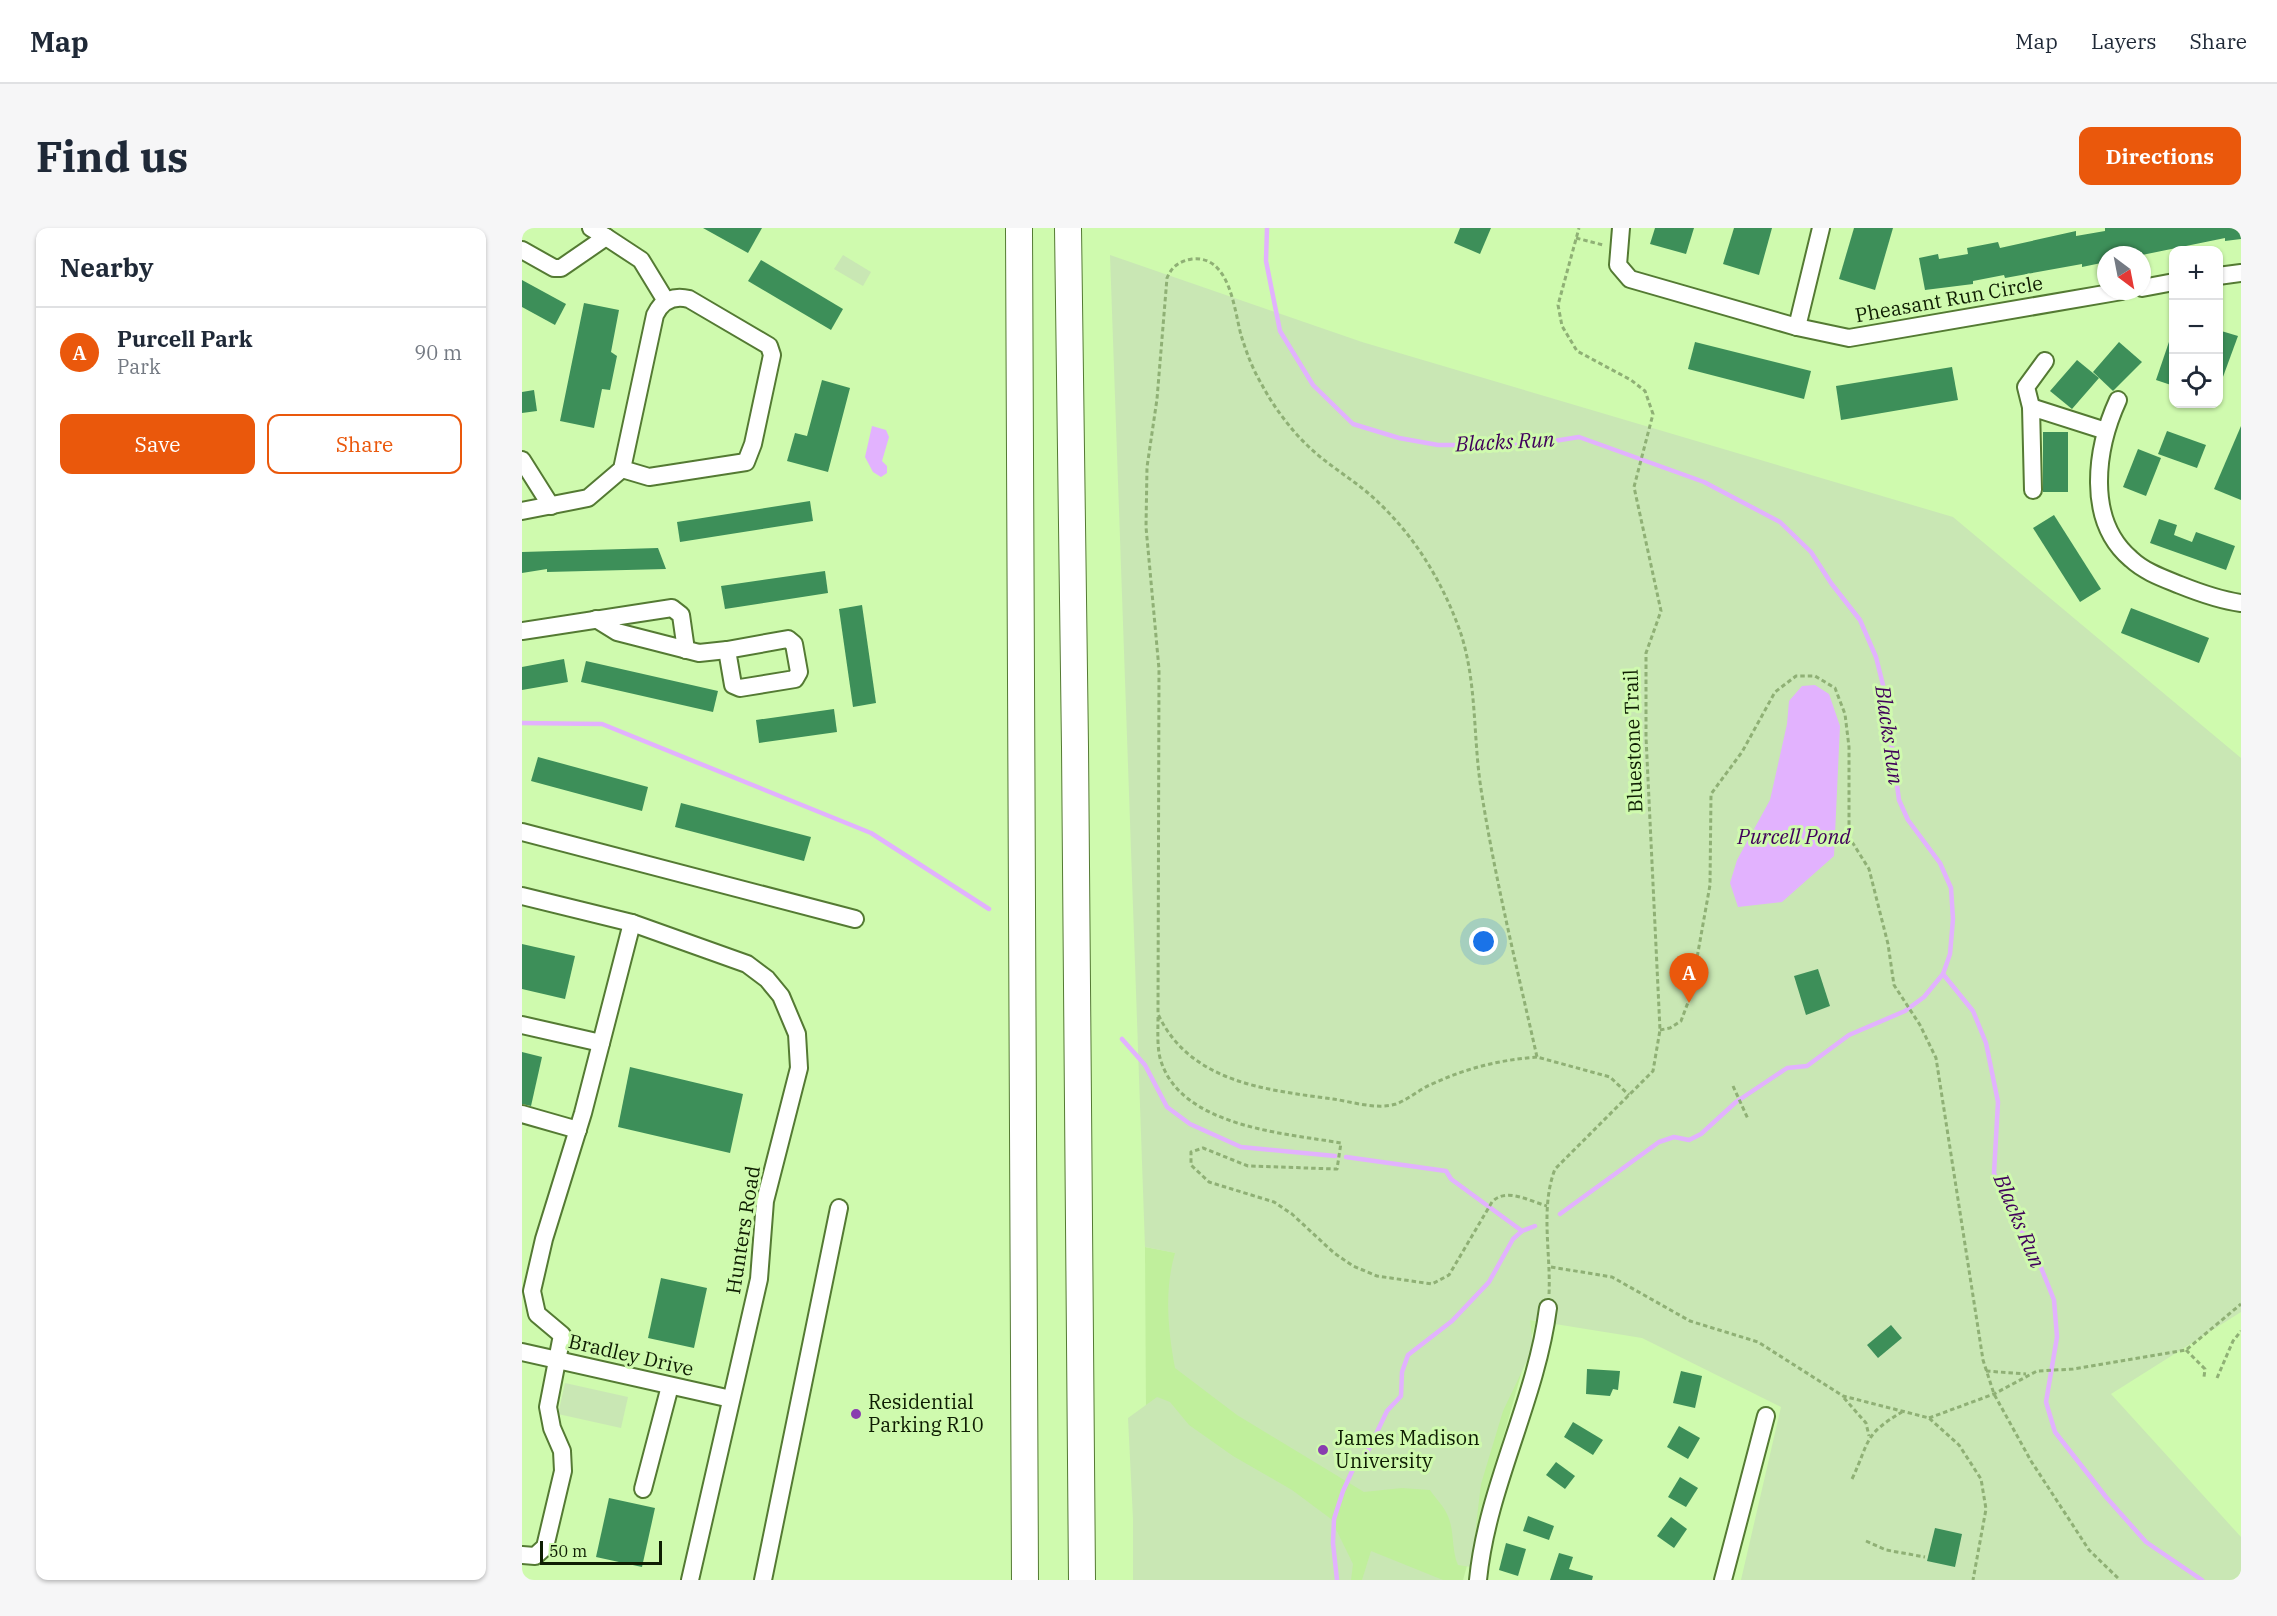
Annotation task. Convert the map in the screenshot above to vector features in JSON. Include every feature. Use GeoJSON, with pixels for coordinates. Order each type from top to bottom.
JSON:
{"type":"FeatureCollection","features":[{"type":"Feature","properties":{"kind":"highway"},"geometry":{"type":"LineString","coordinates":[[1019,228],[1025,1580]]}},
{"type":"Feature","properties":{"kind":"highway"},"geometry":{"type":"LineString","coordinates":[[1068,228],[1076,770],[1082,1580]]}},
{"type":"Feature","properties":{"kind":"highway"},"geometry":{"type":"LineString","coordinates":[[1012,1580],[1024,1454]]}},
{"type":"Feature","properties":{"kind":"street"},"geometry":{"type":"LineString","coordinates":[[591,228],[642,260],[666,301]]}},
{"type":"Feature","properties":{"kind":"street","name":"Pheasant Run Circle"},"geometry":{"type":"LineString","coordinates":[[1621,228],[1618,265],[1630,279],[1797,327],[1849,338],[2097,295]]}},
{"type":"Feature","properties":{"kind":"street"},"geometry":{"type":"LineString","coordinates":[[1797,327],[1821,228]]}},
{"type":"Feature","properties":{"kind":"street"},"geometry":{"type":"LineString","coordinates":[[522,250],[558,268],[606,237]]}},
{"type":"Feature","properties":{"kind":"street"},"geometry":{"type":"LineString","coordinates":[[2223,275],[2241,273]]}},
{"type":"Feature","properties":{"kind":"street"},"geometry":{"type":"LineString","coordinates":[[2151,286],[2169,283]]}},
{"type":"Feature","properties":{"kind":"street"},"geometry":{"type":"LineString","coordinates":[[522,512],[592,496],[622,469],[655,315],[666,301],[680,297],[695,302],[769,346],[772,355],[750,457],[740,464],[649,477],[622,469]]}},
{"type":"Feature","properties":{"kind":"street"},"geometry":{"type":"LineString","coordinates":[[2033,490],[2031,406],[2026,387],[2045,362]]}},
{"type":"Feature","properties":{"kind":"street"},"geometry":{"type":"LineString","coordinates":[[2118,400],[2106,431],[2099,468],[2100,496],[2108,526],[2126,555],[2159,576],[2211,597],[2241,603]]}},
{"type":"Feature","properties":{"kind":"street"},"geometry":{"type":"LineString","coordinates":[[2031,406],[2106,431]]}},
{"type":"Feature","properties":{"kind":"street"},"geometry":{"type":"LineString","coordinates":[[522,460],[551,506]]}},
{"type":"Feature","properties":{"kind":"street"},"geometry":{"type":"LineString","coordinates":[[522,631],[672,608],[681,615],[686,650]]}},
{"type":"Feature","properties":{"kind":"street"},"geometry":{"type":"LineString","coordinates":[[596,620],[617,632],[686,650],[706,653],[727,650]]}},
{"type":"Feature","properties":{"kind":"street"},"geometry":{"type":"LineString","coordinates":[[522,832],[855,919]]}},
{"type":"Feature","properties":{"kind":"street","name":"Hunters Road"},"geometry":{"type":"LineString","coordinates":[[522,896],[632,923],[747,964],[767,979],[789,1010],[800,1051],[798,1072],[765,1201],[762,1265],[690,1580]]}},
{"type":"Feature","properties":{"kind":"street"},"geometry":{"type":"LineString","coordinates":[[522,1555],[535,1556],[545,1547],[562,1481],[562,1451],[552,1428],[548,1407],[562,1335],[537,1314],[531,1294],[539,1258],[578,1130],[632,923]]}},
{"type":"Feature","properties":{"kind":"street"},"geometry":{"type":"LineString","coordinates":[[522,1026],[601,1043]]}},
{"type":"Feature","properties":{"kind":"street"},"geometry":{"type":"LineString","coordinates":[[522,1114],[578,1130]]}},
{"type":"Feature","properties":{"kind":"street"},"geometry":{"type":"LineString","coordinates":[[763,1580],[839,1208]]}},
{"type":"Feature","properties":{"kind":"street"},"geometry":{"type":"LineString","coordinates":[[1478,1580],[1485,1540],[1543,1338],[1548,1308]]}},
{"type":"Feature","properties":{"kind":"street","name":"Bradley Drive"},"geometry":{"type":"LineString","coordinates":[[522,1352],[731,1399]]}},
{"type":"Feature","properties":{"kind":"street"},"geometry":{"type":"LineString","coordinates":[[643,1489],[670,1386]]}},
{"type":"Feature","properties":{"kind":"street"},"geometry":{"type":"LineString","coordinates":[[1723,1580],[1766,1416]]}},
{"type":"Feature","properties":{"kind":"path","name":"Bluestone Trail"},"geometry":{"type":"LineString","coordinates":[[1548,1308],[1551,1267],[1548,1186],[1555,1169],[1653,1071],[1660,1030],[1646,737],[1646,653],[1661,611],[1634,487],[1652,422],[1650,399],[1645,391],[1631,380],[1577,351],[1562,326],[1558,304],[1579,228]]}},
{"type":"Feature","properties":{"kind":"path"},"geometry":{"type":"LineString","coordinates":[[1576,238],[1618,249]]}},
{"type":"Feature","properties":{"kind":"path"},"geometry":{"type":"LineString","coordinates":[[1537,1057],[1498,880],[1481,787],[1467,658],[1448,601],[1438,580],[1402,526],[1377,501],[1309,447],[1281,414],[1260,382],[1250,358],[1225,277],[1200,258],[1185,260],[1176,265],[1167,278],[1158,399],[1147,467],[1146,527],[1159,669],[1158,1014],[1161,1059],[1169,1077],[1182,1095],[1242,1126],[1341,1143],[1337,1169],[1248,1166],[1203,1148],[1191,1152],[1191,1165],[1209,1182],[1274,1202],[1292,1214],[1334,1253],[1353,1266],[1377,1276],[1432,1284],[1449,1275],[1498,1195],[1506,1193],[1547,1206]]}},
{"type":"Feature","properties":{"kind":"path"},"geometry":{"type":"LineString","coordinates":[[1660,1030],[1670,1028],[1681,1021],[1690,997],[1710,885],[1711,794],[1742,752],[1775,692],[1796,676],[1815,676],[1835,688],[1845,714],[1849,747],[1849,837],[1869,869],[1888,944],[1894,985],[1920,1025],[1936,1058],[1986,1371],[1994,1394],[2031,1461],[2089,1550],[2120,1580]]}},
{"type":"Feature","properties":{"kind":"path"},"geometry":{"type":"LineString","coordinates":[[1158,1014],[1169,1038],[1195,1059],[1218,1074],[1267,1090],[1370,1106],[1395,1104],[1468,1068],[1510,1059],[1537,1057],[1610,1077],[1629,1095]]}},
{"type":"Feature","properties":{"kind":"path"},"geometry":{"type":"LineString","coordinates":[[1732,1086],[1748,1119]]}},
{"type":"Feature","properties":{"kind":"path"},"geometry":{"type":"LineString","coordinates":[[1551,1267],[1612,1277],[1690,1321],[1758,1342],[1843,1396],[1866,1423],[1869,1436]]}},
{"type":"Feature","properties":{"kind":"path"},"geometry":{"type":"LineString","coordinates":[[1929,1418],[1994,1394],[2037,1371],[2073,1369],[2186,1350],[2241,1304]]}},
{"type":"Feature","properties":{"kind":"path"},"geometry":{"type":"LineString","coordinates":[[2217,1378],[2233,1341],[2241,1331]]}},
{"type":"Feature","properties":{"kind":"path"},"geometry":{"type":"LineString","coordinates":[[2186,1350],[2205,1369],[2204,1377]]}},
{"type":"Feature","properties":{"kind":"path"},"geometry":{"type":"LineString","coordinates":[[1986,1371],[2028,1375]]}},
{"type":"Feature","properties":{"kind":"path"},"geometry":{"type":"LineString","coordinates":[[1843,1396],[1929,1418],[1959,1445],[1981,1479],[1986,1509],[1973,1580]]}},
{"type":"Feature","properties":{"kind":"path"},"geometry":{"type":"LineString","coordinates":[[1852,1479],[1869,1436],[1879,1426],[1904,1412]]}},
{"type":"Feature","properties":{"kind":"path"},"geometry":{"type":"LineString","coordinates":[[1866,1541],[1886,1550],[1924,1557]]}},
{"type":"Feature","properties":{"kind":"shaded area"},"geometry":{"type":"Polygon","coordinates":[[[843,255],[871,272],[863,286],[834,269],[843,255]]]}},
{"type":"Feature","properties":{"kind":"shaded area"},"geometry":{"type":"Polygon","coordinates":[[[1110,255],[1362,342],[1953,517],[2241,758],[2241,1312],[2111,1394],[2241,1537],[2241,1580],[1741,1580],[1781,1407],[1642,1338],[1530,1320],[1533,1348],[1503,1411],[1481,1484],[1471,1567],[1458,1565],[1447,1514],[1430,1490],[1402,1488],[1364,1492],[1237,1415],[1175,1368],[1170,1339],[1168,1296],[1175,1253],[1145,1247],[1110,255]]]}},
{"type":"Feature","properties":{"kind":"shaded area","name":"James Madison University"},"geometry":{"type":"Polygon","coordinates":[[[1145,1247],[1536,1321],[1463,1580],[1147,1580],[1145,1247]]]}},
{"type":"Feature","properties":{"kind":"shaded area"},"geometry":{"type":"Polygon","coordinates":[[[565,1383],[628,1397],[621,1428],[558,1414],[565,1383]]]}},
{"type":"Feature","properties":{"kind":"shaded area"},"geometry":{"type":"Polygon","coordinates":[[[1157,1397],[1170,1402],[1189,1425],[1233,1456],[1292,1490],[1331,1519],[1353,1564],[1351,1580],[1133,1580],[1133,1519],[1128,1418],[1157,1397]]]}},
{"type":"Feature","properties":{"kind":"shaded area"},"geometry":{"type":"Polygon","coordinates":[[[1371,1551],[1443,1580],[1362,1580],[1371,1551]]]}},
{"type":"Feature","properties":{"kind":"water"},"geometry":{"type":"Polygon","coordinates":[[[872,426],[886,430],[889,437],[882,461],[887,466],[887,473],[881,477],[873,472],[865,457],[872,426]]]}},
{"type":"Feature","properties":{"kind":"water","name":"Purcell Pond"},"geometry":{"type":"Polygon","coordinates":[[[1815,685],[1829,694],[1840,726],[1834,856],[1782,902],[1738,907],[1730,883],[1737,860],[1770,800],[1787,724],[1789,701],[1802,686],[1815,685]]]}},
{"type":"Feature","properties":{"kind":"building"},"geometry":{"type":"Polygon","coordinates":[[[703,228],[762,228],[748,253],[703,228]]]}},
{"type":"Feature","properties":{"kind":"building"},"geometry":{"type":"Polygon","coordinates":[[[1460,228],[1491,228],[1480,254],[1454,243],[1460,228]]]}},
{"type":"Feature","properties":{"kind":"building"},"geometry":{"type":"Polygon","coordinates":[[[1655,228],[1694,228],[1686,254],[1650,244],[1655,228]]]}},
{"type":"Feature","properties":{"kind":"building"},"geometry":{"type":"Polygon","coordinates":[[[1734,228],[1772,228],[1759,275],[1723,264],[1734,228]]]}},
{"type":"Feature","properties":{"kind":"building"},"geometry":{"type":"Polygon","coordinates":[[[1854,228],[1893,228],[1875,290],[1839,279],[1854,228]]]}},
{"type":"Feature","properties":{"kind":"building"},"geometry":{"type":"Polygon","coordinates":[[[2105,228],[2241,228],[2241,239],[2225,241],[2225,238],[2186,246],[2169,246],[2169,249],[2151,253],[2151,246],[2097,246],[2097,264],[2082,267],[2082,264],[2005,278],[2004,275],[1973,281],[1973,284],[1925,290],[1919,258],[1938,254],[1939,259],[1968,254],[1967,248],[1998,242],[2000,248],[2076,231],[2076,236],[2105,231],[2105,228]]]}},
{"type":"Feature","properties":{"kind":"building"},"geometry":{"type":"Polygon","coordinates":[[[761,260],[843,309],[831,330],[748,281],[761,260]]]}},
{"type":"Feature","properties":{"kind":"building"},"geometry":{"type":"Polygon","coordinates":[[[522,280],[566,304],[555,325],[522,307],[522,280]]]}},
{"type":"Feature","properties":{"kind":"building"},"geometry":{"type":"Polygon","coordinates":[[[584,303],[619,310],[611,352],[617,356],[610,390],[602,389],[594,428],[560,421],[584,303]]]}},
{"type":"Feature","properties":{"kind":"building"},"geometry":{"type":"Polygon","coordinates":[[[2223,332],[2238,336],[2223,377],[2223,332]]]}},
{"type":"Feature","properties":{"kind":"building"},"geometry":{"type":"Polygon","coordinates":[[[1695,342],[1811,371],[1804,399],[1688,369],[1695,342]]]}},
{"type":"Feature","properties":{"kind":"building"},"geometry":{"type":"Polygon","coordinates":[[[2119,342],[2142,362],[2113,391],[2093,372],[2119,342]]]}},
{"type":"Feature","properties":{"kind":"building"},"geometry":{"type":"Polygon","coordinates":[[[2169,342],[2169,384],[2156,380],[2169,342]]]}},
{"type":"Feature","properties":{"kind":"building"},"geometry":{"type":"Polygon","coordinates":[[[2077,360],[2099,378],[2072,409],[2050,391],[2077,360]]]}},
{"type":"Feature","properties":{"kind":"building"},"geometry":{"type":"Polygon","coordinates":[[[1952,367],[1958,400],[1841,420],[1836,386],[1952,367]]]}},
{"type":"Feature","properties":{"kind":"building"},"geometry":{"type":"Polygon","coordinates":[[[822,380],[850,388],[828,472],[787,461],[795,433],[807,436],[822,380]]]}},
{"type":"Feature","properties":{"kind":"building"},"geometry":{"type":"Polygon","coordinates":[[[534,390],[537,411],[522,413],[522,392],[534,390]]]}},
{"type":"Feature","properties":{"kind":"building"},"geometry":{"type":"Polygon","coordinates":[[[2241,426],[2241,500],[2214,489],[2241,426]]]}},
{"type":"Feature","properties":{"kind":"building"},"geometry":{"type":"Polygon","coordinates":[[[2167,431],[2206,445],[2197,468],[2158,454],[2167,431]]]}},
{"type":"Feature","properties":{"kind":"building"},"geometry":{"type":"Polygon","coordinates":[[[2043,432],[2068,432],[2068,492],[2043,492],[2043,432]]]}},
{"type":"Feature","properties":{"kind":"building"},"geometry":{"type":"Polygon","coordinates":[[[2138,449],[2161,458],[2146,496],[2123,487],[2138,449]]]}},
{"type":"Feature","properties":{"kind":"building"},"geometry":{"type":"Polygon","coordinates":[[[810,501],[813,521],[680,542],[677,522],[810,501]]]}},
{"type":"Feature","properties":{"kind":"building"},"geometry":{"type":"Polygon","coordinates":[[[2054,515],[2101,589],[2080,602],[2033,528],[2054,515]]]}},
{"type":"Feature","properties":{"kind":"building"},"geometry":{"type":"Polygon","coordinates":[[[2159,519],[2177,525],[2174,535],[2192,542],[2196,532],[2235,546],[2226,570],[2150,543],[2159,519]]]}},
{"type":"Feature","properties":{"kind":"building"},"geometry":{"type":"Polygon","coordinates":[[[658,548],[666,569],[547,572],[547,569],[522,573],[522,552],[658,548]]]}},
{"type":"Feature","properties":{"kind":"building"},"geometry":{"type":"Polygon","coordinates":[[[825,571],[828,593],[725,609],[721,586],[825,571]]]}},
{"type":"Feature","properties":{"kind":"building"},"geometry":{"type":"Polygon","coordinates":[[[862,605],[876,703],[853,707],[839,609],[862,605]]]}},
{"type":"Feature","properties":{"kind":"building"},"geometry":{"type":"Polygon","coordinates":[[[2131,608],[2209,638],[2199,663],[2121,633],[2131,608]]]}},
{"type":"Feature","properties":{"kind":"building"},"geometry":{"type":"Polygon","coordinates":[[[564,659],[568,682],[522,690],[522,667],[564,659]]]}},
{"type":"Feature","properties":{"kind":"building"},"geometry":{"type":"Polygon","coordinates":[[[586,661],[718,691],[713,712],[581,682],[586,661]]]}},
{"type":"Feature","properties":{"kind":"building"},"geometry":{"type":"Polygon","coordinates":[[[834,709],[837,732],[759,743],[756,720],[834,709]]]}},
{"type":"Feature","properties":{"kind":"building"},"geometry":{"type":"Polygon","coordinates":[[[538,757],[648,787],[642,811],[531,781],[538,757]]]}},
{"type":"Feature","properties":{"kind":"building"},"geometry":{"type":"Polygon","coordinates":[[[681,803],[811,837],[804,861],[675,827],[681,803]]]}},
{"type":"Feature","properties":{"kind":"building"},"geometry":{"type":"Polygon","coordinates":[[[522,944],[575,956],[565,999],[522,989],[522,944]]]}},
{"type":"Feature","properties":{"kind":"building"},"geometry":{"type":"Polygon","coordinates":[[[1818,969],[1830,1006],[1806,1015],[1794,976],[1818,969]]]}},
{"type":"Feature","properties":{"kind":"building"},"geometry":{"type":"Polygon","coordinates":[[[522,1052],[542,1057],[531,1106],[522,1104],[522,1052]]]}},
{"type":"Feature","properties":{"kind":"building"},"geometry":{"type":"Polygon","coordinates":[[[630,1067],[743,1094],[730,1153],[618,1127],[630,1067]]]}},
{"type":"Feature","properties":{"kind":"building"},"geometry":{"type":"Polygon","coordinates":[[[661,1278],[707,1288],[694,1348],[648,1338],[661,1278]]]}},
{"type":"Feature","properties":{"kind":"building"},"geometry":{"type":"Polygon","coordinates":[[[1891,1325],[1902,1338],[1878,1358],[1867,1345],[1891,1325]]]}},
{"type":"Feature","properties":{"kind":"building"},"geometry":{"type":"Polygon","coordinates":[[[1587,1369],[1620,1371],[1618,1390],[1613,1389],[1610,1396],[1586,1394],[1587,1369]]]}},
{"type":"Feature","properties":{"kind":"building"},"geometry":{"type":"Polygon","coordinates":[[[1681,1371],[1702,1376],[1695,1408],[1673,1403],[1681,1371]]]}},
{"type":"Feature","properties":{"kind":"building"},"geometry":{"type":"Polygon","coordinates":[[[1573,1422],[1603,1440],[1593,1455],[1564,1437],[1573,1422]]]}},
{"type":"Feature","properties":{"kind":"building"},"geometry":{"type":"Polygon","coordinates":[[[1679,1426],[1700,1438],[1688,1459],[1667,1447],[1679,1426]]]}},
{"type":"Feature","properties":{"kind":"building"},"geometry":{"type":"Polygon","coordinates":[[[1556,1462],[1575,1476],[1565,1489],[1546,1475],[1556,1462]]]}},
{"type":"Feature","properties":{"kind":"building"},"geometry":{"type":"Polygon","coordinates":[[[1680,1477],[1698,1488],[1686,1507],[1668,1497],[1680,1477]]]}},
{"type":"Feature","properties":{"kind":"building"},"geometry":{"type":"Polygon","coordinates":[[[609,1498],[655,1508],[642,1567],[596,1557],[609,1498]]]}},
{"type":"Feature","properties":{"kind":"building"},"geometry":{"type":"Polygon","coordinates":[[[1528,1516],[1554,1526],[1549,1540],[1523,1531],[1528,1516]]]}},
{"type":"Feature","properties":{"kind":"building"},"geometry":{"type":"Polygon","coordinates":[[[1671,1517],[1687,1529],[1674,1548],[1657,1536],[1671,1517]]]}},
{"type":"Feature","properties":{"kind":"building"},"geometry":{"type":"Polygon","coordinates":[[[1935,1528],[1962,1534],[1955,1567],[1927,1561],[1935,1528]]]}},
{"type":"Feature","properties":{"kind":"building"},"geometry":{"type":"Polygon","coordinates":[[[1506,1543],[1526,1549],[1518,1576],[1499,1570],[1506,1543]]]}},
{"type":"Feature","properties":{"kind":"building"},"geometry":{"type":"Polygon","coordinates":[[[1559,1553],[1573,1557],[1569,1569],[1593,1576],[1592,1580],[1550,1580],[1559,1553]]]}},
{"type":"Feature","properties":{"kind":"waterway","name":"Blacks Run"},"geometry":{"type":"LineString","coordinates":[[1267,228],[1266,261],[1280,331],[1313,385],[1353,424],[1399,438],[1438,445],[1529,445],[1579,437],[1704,482],[1780,522],[1811,552],[1831,583],[1860,620],[1876,657],[1884,689],[1899,800],[1908,820],[1940,863],[1951,888],[1953,919],[1950,954],[1943,974],[1973,1011],[1986,1043],[1998,1102],[1994,1173],[2002,1195],[2040,1265],[2054,1300],[2057,1337],[2046,1402],[2055,1432],[2106,1497],[2146,1542],[2202,1580]]}},
{"type":"Feature","properties":{"kind":"waterway"},"geometry":{"type":"LineString","coordinates":[[522,723],[602,724],[871,833],[989,909]]}},
{"type":"Feature","properties":{"kind":"waterway"},"geometry":{"type":"LineString","coordinates":[[1560,1214],[1659,1142],[1674,1137],[1689,1140],[1701,1134],[1736,1102],[1787,1068],[1807,1066],[1849,1035],[1905,1011],[1924,997],[1943,974]]}},
{"type":"Feature","properties":{"kind":"waterway"},"geometry":{"type":"LineString","coordinates":[[1122,1039],[1145,1065],[1167,1107],[1190,1124],[1241,1147],[1335,1156]]}},
{"type":"Feature","properties":{"kind":"waterway"},"geometry":{"type":"LineString","coordinates":[[1346,1157],[1446,1171],[1451,1179],[1522,1231]]}},
{"type":"Feature","properties":{"kind":"waterway"},"geometry":{"type":"LineString","coordinates":[[1337,1580],[1333,1543],[1334,1519],[1354,1467],[1366,1455],[1387,1411],[1401,1396],[1402,1372],[1408,1355],[1452,1321],[1489,1282],[1513,1239],[1522,1231],[1535,1226]]}},
{"type":"Feature","properties":{"kind":"place","name":"Purcell Park"},"geometry":{"type":"Point","coordinates":[1689,1003]}},
{"type":"Feature","properties":{"kind":"place","name":"Residential Parking R10"},"geometry":{"type":"Point","coordinates":[856,1414]}},
{"type":"Feature","properties":{"kind":"place","name":"James Madison University"},"geometry":{"type":"Point","coordinates":[1323,1450]}}]}
